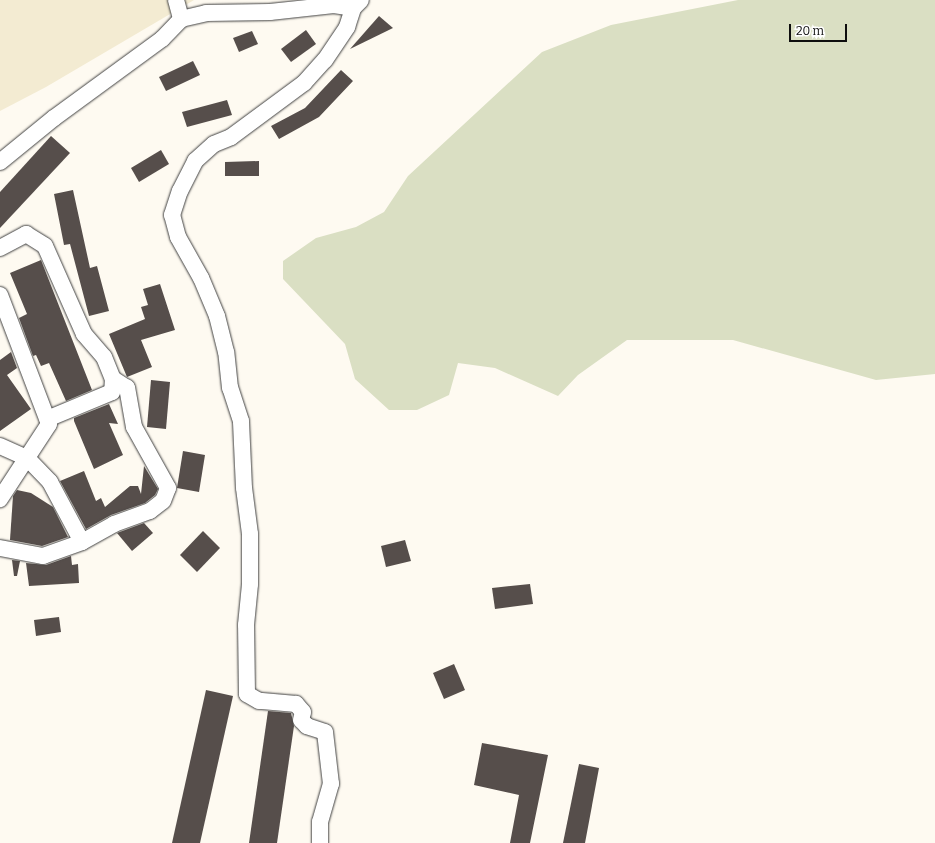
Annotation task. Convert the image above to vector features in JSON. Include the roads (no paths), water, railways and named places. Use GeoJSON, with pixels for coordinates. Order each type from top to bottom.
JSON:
{"type":"FeatureCollection","features":[{"type":"Feature","properties":{"kind":"street"},"geometry":{"type":"LineString","coordinates":[[176,0],[182,19]]}},
{"type":"Feature","properties":{"kind":"street"},"geometry":{"type":"LineString","coordinates":[[0,162],[54,118],[162,39],[182,19],[206,13],[270,12],[357,4],[347,27],[325,60],[304,83],[242,129],[214,144],[195,161],[180,191],[172,215],[178,237],[201,278],[217,316],[226,352],[230,388],[241,421],[244,488],[250,534],[250,584],[246,625],[247,694],[259,701],[296,704],[302,712],[301,720],[307,726],[325,732],[331,784],[320,822],[320,843]]}},
{"type":"Feature","properties":{"kind":"street"},"geometry":{"type":"LineString","coordinates":[[0,248],[26,234],[45,246],[84,334],[104,358],[113,379],[112,392],[48,419]]}},
{"type":"Feature","properties":{"kind":"street"},"geometry":{"type":"LineString","coordinates":[[0,295],[49,424],[0,499]]}},
{"type":"Feature","properties":{"kind":"street"},"geometry":{"type":"LineString","coordinates":[[0,548],[43,556],[82,542],[114,524],[150,511],[163,501],[168,488],[134,427],[127,388],[113,379]]}},
{"type":"Feature","properties":{"kind":"street"},"geometry":{"type":"LineString","coordinates":[[0,446],[27,458],[50,482],[82,542]]}}]}
